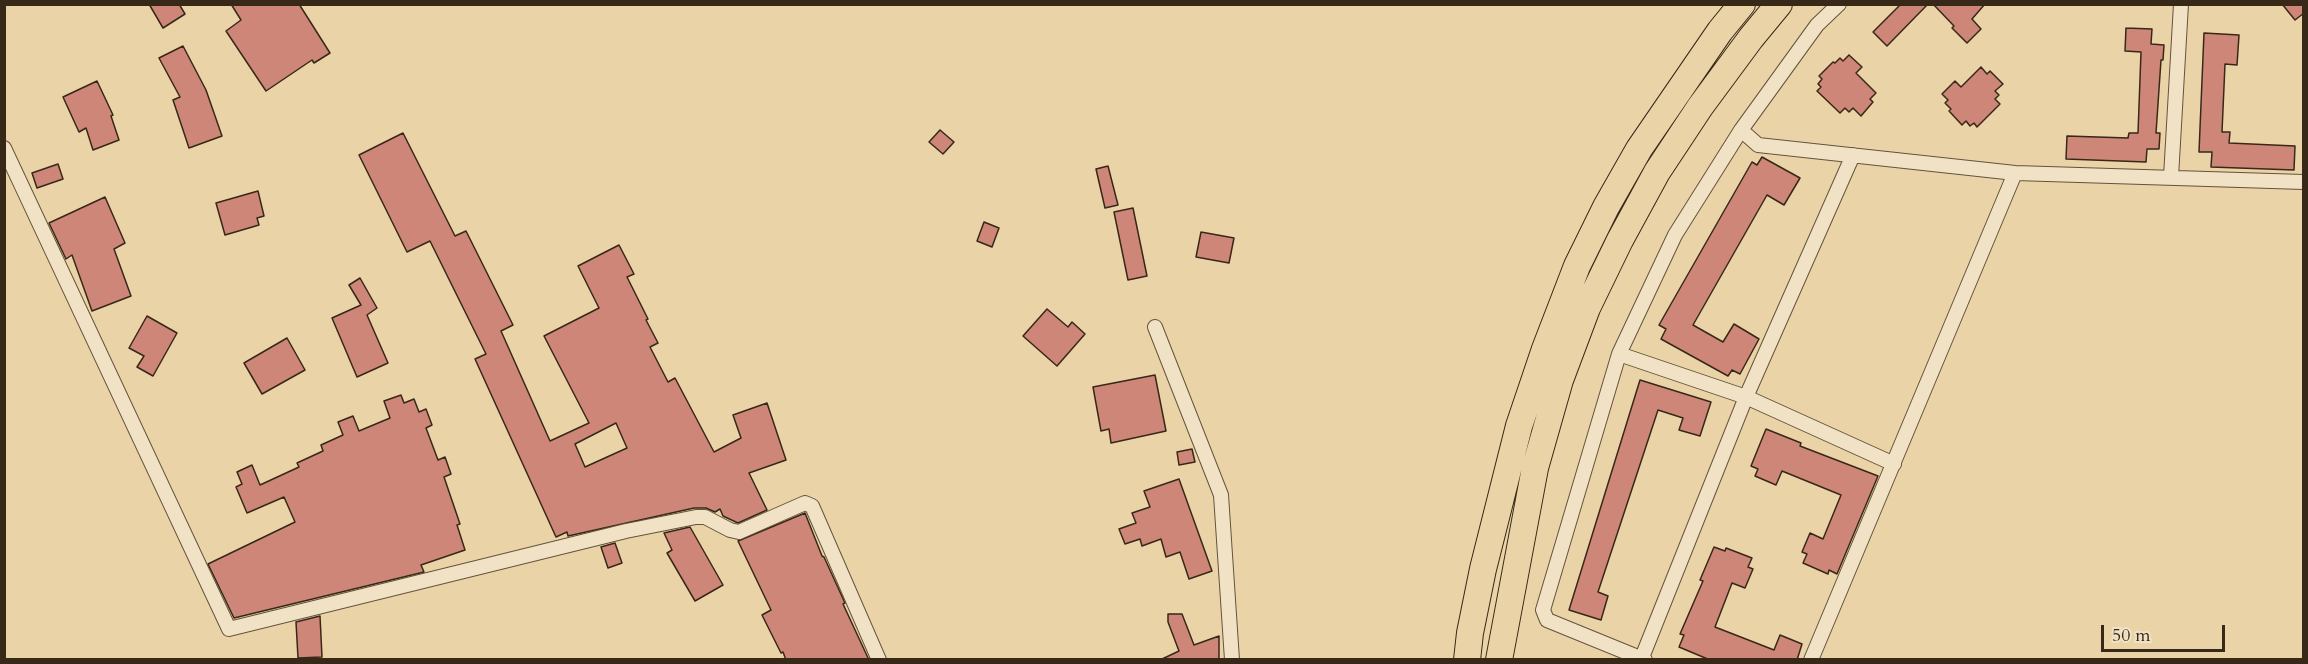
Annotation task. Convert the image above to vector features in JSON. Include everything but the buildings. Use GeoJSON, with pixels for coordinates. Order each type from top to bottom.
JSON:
{"type":"FeatureCollection","features":[{"type":"Feature","properties":{"kind":"highway"},"geometry":{"type":"LineString","coordinates":[[1467,660],[1470,633],[1484,569],[1519,426],[1577,266],[1606,207],[1639,149],[1720,31],[1742,4]]}},
{"type":"Feature","properties":{"kind":"highway"},"geometry":{"type":"LineString","coordinates":[[1498,660],[1535,468],[1560,380],[1587,308],[1657,172],[1700,107],[1779,4]]}},
{"type":"Feature","properties":{"kind":"street"},"geometry":{"type":"LineString","coordinates":[[1839,4],[1817,25],[1741,130],[1675,235],[1619,354],[1543,610],[1547,620],[1642,659],[1746,397],[1853,155]]}},
{"type":"Feature","properties":{"kind":"street"},"geometry":{"type":"LineString","coordinates":[[2171,177],[2181,4]]}},
{"type":"Feature","properties":{"kind":"street"},"geometry":{"type":"LineString","coordinates":[[1741,130],[1758,145],[2015,173],[2304,182]]}},
{"type":"Feature","properties":{"kind":"street"},"geometry":{"type":"LineString","coordinates":[[4,148],[229,629],[626,531],[696,517],[705,517],[730,531],[739,532],[805,503],[812,506],[879,660]]}},
{"type":"Feature","properties":{"kind":"street"},"geometry":{"type":"LineString","coordinates":[[1811,660],[2015,173]]}},
{"type":"Feature","properties":{"kind":"street"},"geometry":{"type":"LineString","coordinates":[[1155,327],[1221,495],[1232,660]]}},
{"type":"Feature","properties":{"kind":"street"},"geometry":{"type":"LineString","coordinates":[[1619,354],[1746,397],[1894,464]]}}]}
